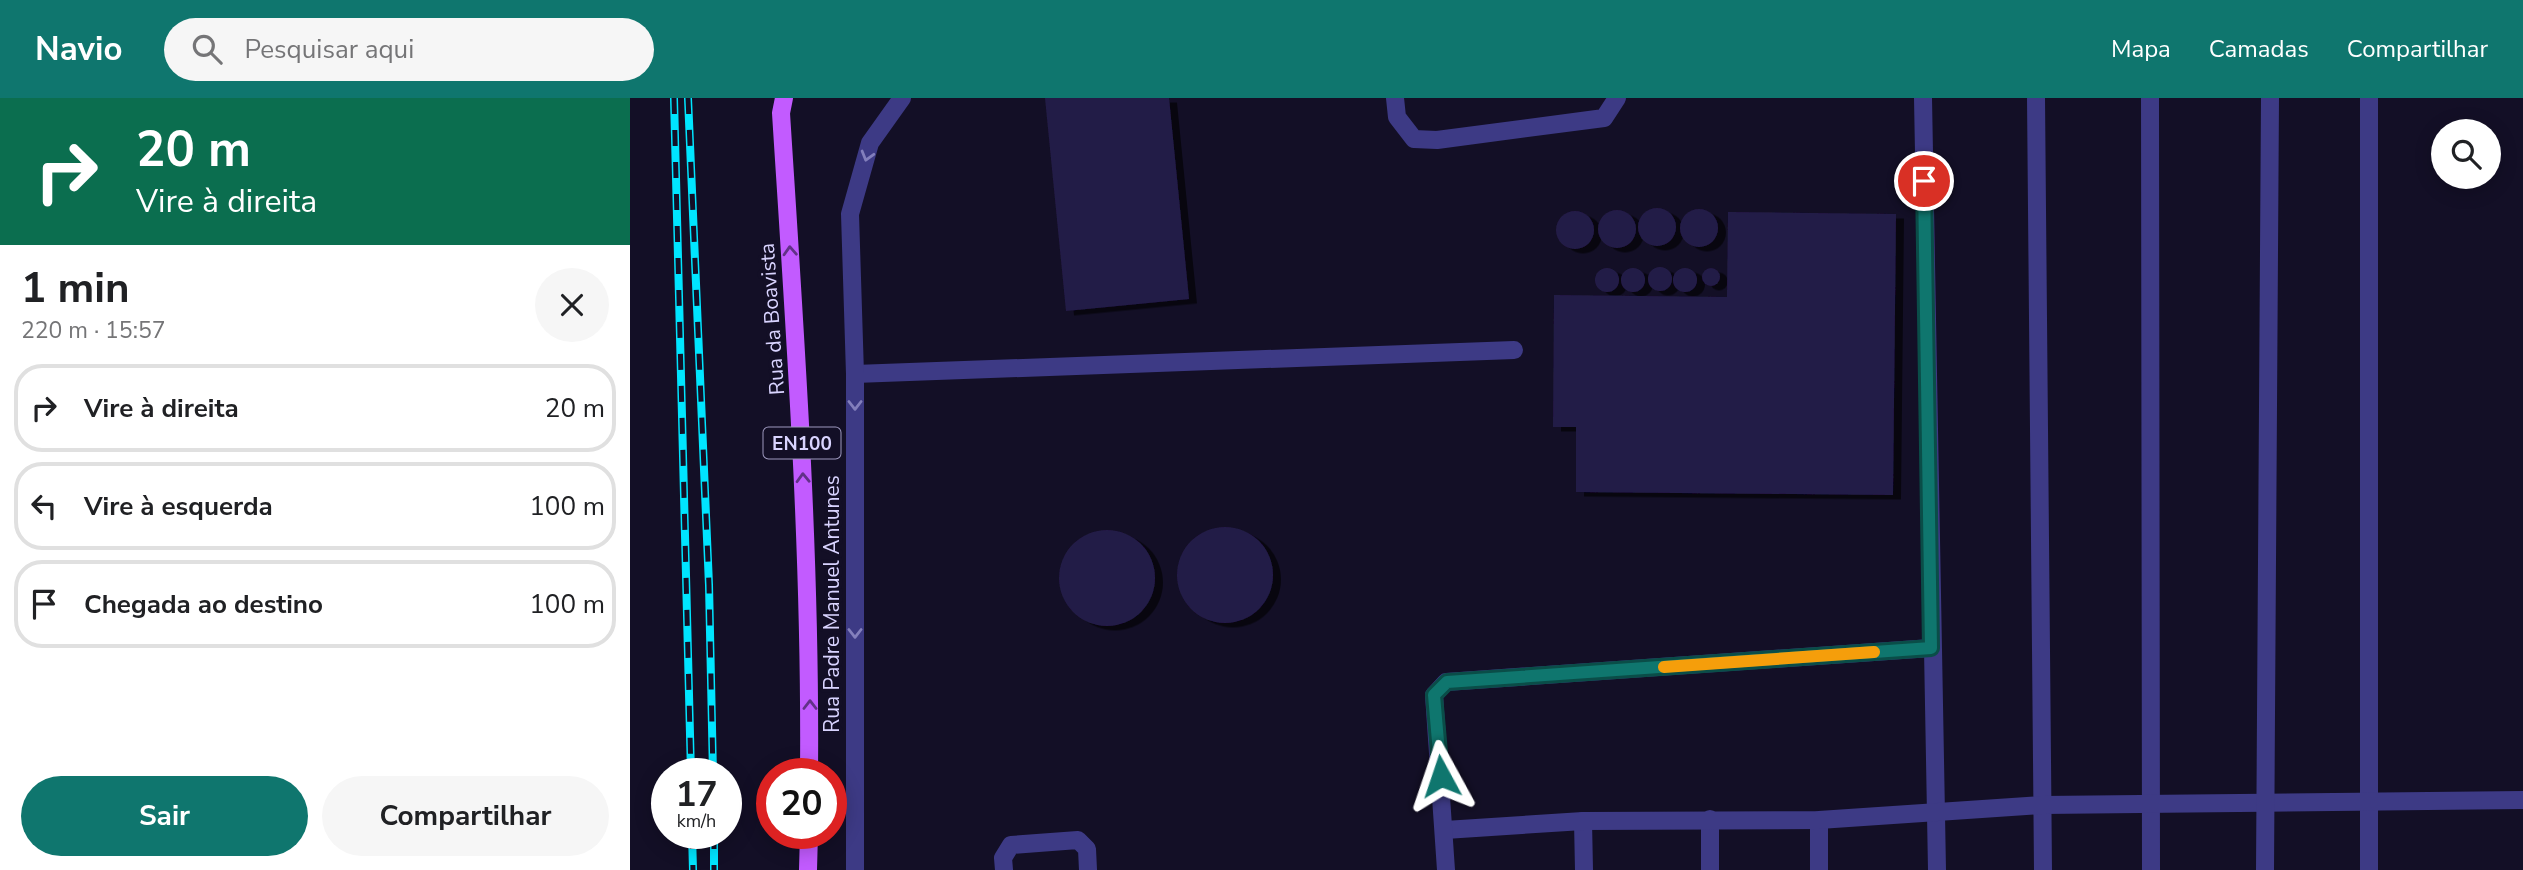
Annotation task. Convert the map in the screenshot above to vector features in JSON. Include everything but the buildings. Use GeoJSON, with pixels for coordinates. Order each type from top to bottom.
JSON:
{"type":"FeatureCollection","features":[{"type":"Feature","properties":{"kind":"main road","name":"Rua da Boavista"},"geometry":{"type":"LineString","coordinates":[[781,102],[801,416],[810,663],[809,758]]}},
{"type":"Feature","properties":{"kind":"main road"},"geometry":{"type":"LineString","coordinates":[[808,870],[809,849]]}},
{"type":"Feature","properties":{"kind":"lane","name":"Rua Padre Manuel Antunes"},"geometry":{"type":"LineString","coordinates":[[855,870],[855,374],[850,214],[870,143],[902,98]]}},
{"type":"Feature","properties":{"kind":"lane"},"geometry":{"type":"LineString","coordinates":[[1395,98],[1397,117],[1414,139],[1437,140],[1604,118],[1617,98]]}},
{"type":"Feature","properties":{"kind":"lane"},"geometry":{"type":"LineString","coordinates":[[1923,98],[1937,870]]}},
{"type":"Feature","properties":{"kind":"lane"},"geometry":{"type":"LineString","coordinates":[[2036,98],[2043,870]]}},
{"type":"Feature","properties":{"kind":"lane"},"geometry":{"type":"LineString","coordinates":[[2150,98],[2151,870]]}},
{"type":"Feature","properties":{"kind":"lane"},"geometry":{"type":"LineString","coordinates":[[2264,870],[2270,98]]}},
{"type":"Feature","properties":{"kind":"lane"},"geometry":{"type":"LineString","coordinates":[[2369,98],[2369,870]]}},
{"type":"Feature","properties":{"kind":"lane"},"geometry":{"type":"LineString","coordinates":[[855,374],[1514,350]]}},
{"type":"Feature","properties":{"kind":"lane"},"geometry":{"type":"LineString","coordinates":[[1447,870],[1434,695],[1447,682],[1931,648]]}},
{"type":"Feature","properties":{"kind":"lane"},"geometry":{"type":"LineString","coordinates":[[1445,830],[1583,821],[1819,820],[2042,805],[2523,800]]}},
{"type":"Feature","properties":{"kind":"lane"},"geometry":{"type":"LineString","coordinates":[[1710,819],[1710,870]]}},
{"type":"Feature","properties":{"kind":"lane"},"geometry":{"type":"LineString","coordinates":[[1819,820],[1819,870]]}},
{"type":"Feature","properties":{"kind":"lane"},"geometry":{"type":"LineString","coordinates":[[1583,821],[1584,870]]}},
{"type":"Feature","properties":{"kind":"lane"},"geometry":{"type":"LineString","coordinates":[[1004,870],[1003,858],[1011,845],[1078,840],[1087,849],[1088,870]]}},
{"type":"Feature","properties":{"kind":"railway"},"geometry":{"type":"LineString","coordinates":[[674,98],[691,758]]}},
{"type":"Feature","properties":{"kind":"railway"},"geometry":{"type":"LineString","coordinates":[[688,98],[709,585],[713,758]]}},
{"type":"Feature","properties":{"kind":"railway"},"geometry":{"type":"LineString","coordinates":[[692,849],[693,870]]}},
{"type":"Feature","properties":{"kind":"railway"},"geometry":{"type":"LineString","coordinates":[[714,849],[714,870]]}},
{"type":"Feature","properties":{"kind":"slow traffic"},"geometry":{"type":"LineString","coordinates":[[1664,667],[1874,652]]}},
{"type":"Feature","properties":{"kind":"route"},"geometry":{"type":"LineString","coordinates":[[1441,776],[1434,695],[1447,682],[1931,648],[1924,181]]}}]}
